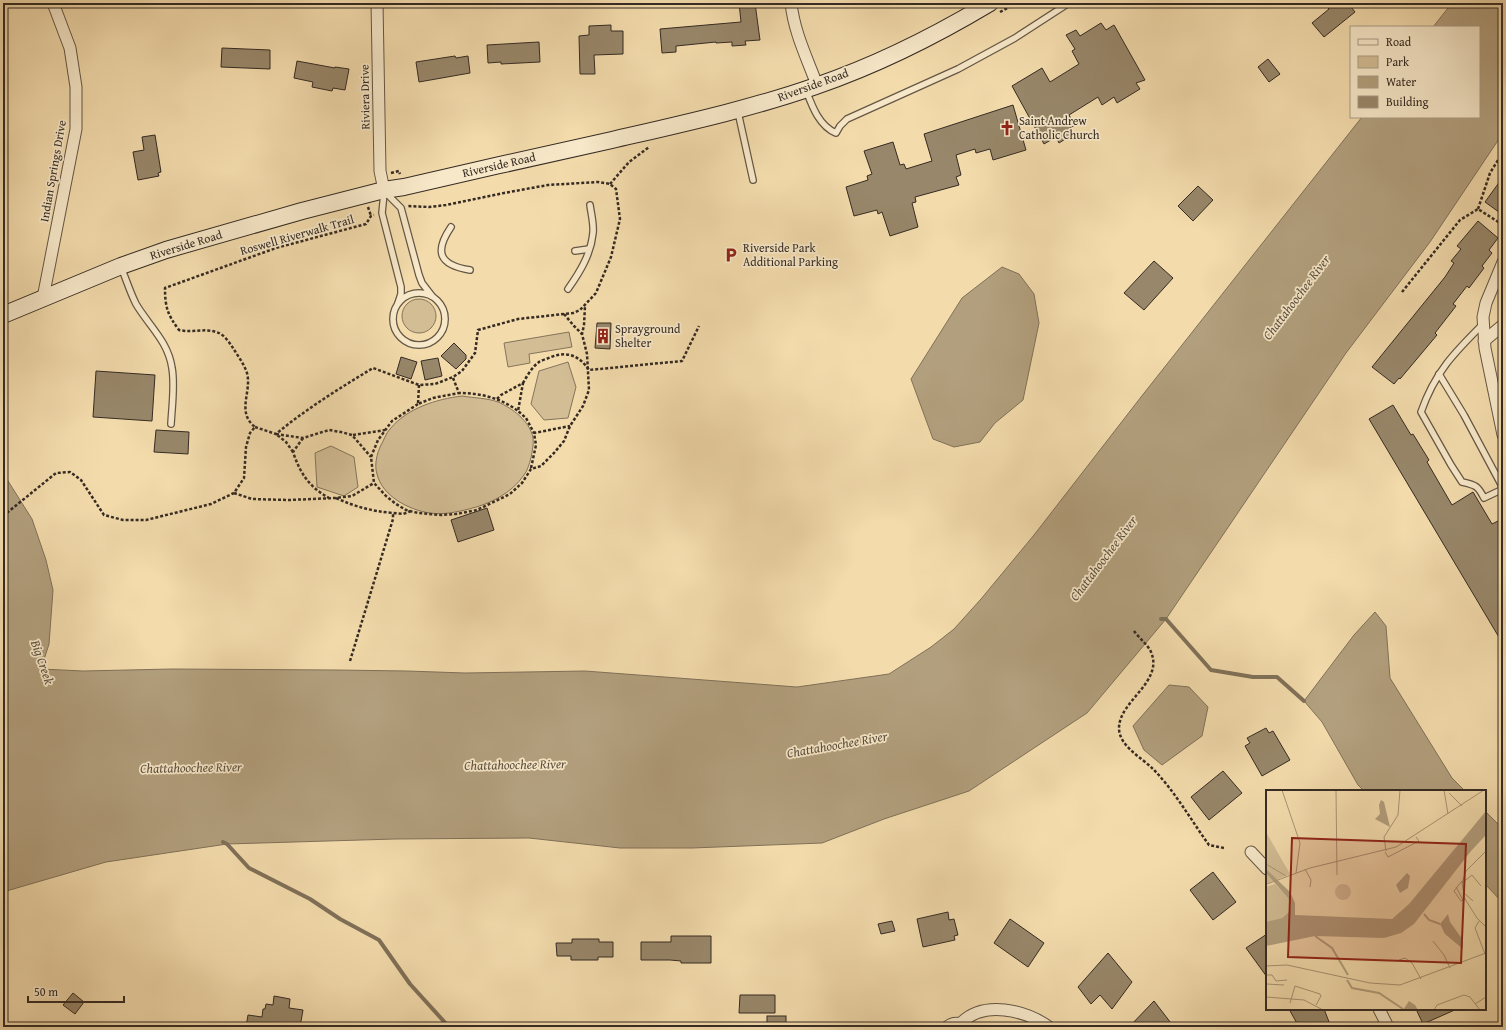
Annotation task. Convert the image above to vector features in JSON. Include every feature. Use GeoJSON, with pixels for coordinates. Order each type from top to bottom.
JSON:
{"type":"FeatureCollection","features":[{"type":"Feature","properties":{"kind":"street","name":"Indian Springs Drive"},"geometry":{"type":"LineString","coordinates":[[43,298],[76,129],[76,86],[69,45],[53,3]]}},
{"type":"Feature","properties":{"kind":"street","name":"Riviera Drive"},"geometry":{"type":"LineString","coordinates":[[377,3],[380,171],[384,190]]}},
{"type":"Feature","properties":{"kind":"street"},"geometry":{"type":"LineString","coordinates":[[791,3],[793,18],[812,87]]}},
{"type":"Feature","properties":{"kind":"street","name":"Riverside Road"},"geometry":{"type":"LineString","coordinates":[[3,315],[121,266],[166,250],[211,237],[384,190],[404,187],[681,124],[737,110],[812,87],[903,50],[990,3]]}},
{"type":"Feature","properties":{"kind":"street"},"geometry":{"type":"LineString","coordinates":[[1503,262],[1486,303],[1484,324],[1484,341],[1501,417],[1503,435]]}},
{"type":"Feature","properties":{"kind":"street"},"geometry":{"type":"LineString","coordinates":[[1484,341],[1503,325]]}},
{"type":"Feature","properties":{"kind":"street"},"geometry":{"type":"LineString","coordinates":[[1251,852],[1266,868]]}},
{"type":"Feature","properties":{"kind":"street"},"geometry":{"type":"LineString","coordinates":[[947,1027],[953,1023],[963,1025],[967,1017],[996,1010],[1015,1011],[1039,1020],[1049,1027]]}},
{"type":"Feature","properties":{"kind":"street"},"geometry":{"type":"LineString","coordinates":[[1380,1010],[1388,1027]]}},
{"type":"Feature","properties":{"kind":"lane"},"geometry":{"type":"LineString","coordinates":[[812,87],[811,103],[821,122],[836,133],[847,119],[958,69],[1015,38],[1069,3]]}},
{"type":"Feature","properties":{"kind":"lane"},"geometry":{"type":"LineString","coordinates":[[737,110],[753,180]]}},
{"type":"Feature","properties":{"kind":"lane"},"geometry":{"type":"LineString","coordinates":[[384,190],[401,208],[418,275],[426,290],[441,306],[445,317],[444,327],[439,336],[430,343],[420,345],[410,344],[401,339],[394,328],[394,312],[401,294],[400,281],[382,213],[384,190]]}},
{"type":"Feature","properties":{"kind":"lane"},"geometry":{"type":"LineString","coordinates":[[568,289],[582,269],[589,249],[593,231],[590,205]]}},
{"type":"Feature","properties":{"kind":"lane"},"geometry":{"type":"LineString","coordinates":[[451,227],[442,239],[440,251],[446,261],[456,268],[470,270]]}},
{"type":"Feature","properties":{"kind":"lane"},"geometry":{"type":"LineString","coordinates":[[575,251],[589,249]]}},
{"type":"Feature","properties":{"kind":"lane"},"geometry":{"type":"LineString","coordinates":[[121,266],[136,303],[158,333],[171,361],[173,375],[171,424]]}},
{"type":"Feature","properties":{"kind":"lane"},"geometry":{"type":"LineString","coordinates":[[398,304],[404,298],[413,294],[424,294],[434,298]]}},
{"type":"Feature","properties":{"kind":"lane"},"geometry":{"type":"LineString","coordinates":[[1439,374],[1464,415],[1503,488],[1484,498],[1479,488],[1462,482],[1421,412],[1426,398],[1439,374],[1452,356],[1484,324]]}},
{"type":"Feature","properties":{"kind":"path"},"geometry":{"type":"LineString","coordinates":[[1402,292],[1460,220],[1478,209],[1490,173],[1503,152]]}},
{"type":"Feature","properties":{"kind":"path"},"geometry":{"type":"LineString","coordinates":[[276,434],[292,421],[373,368],[418,385],[435,384],[453,377],[462,370],[475,353],[478,330],[518,319],[580,310],[596,293],[611,257],[620,219],[616,189],[610,184],[598,182],[548,185],[504,192],[446,205],[429,207],[409,206],[401,208]]}},
{"type":"Feature","properties":{"kind":"path"},"geometry":{"type":"LineString","coordinates":[[1478,209],[1503,225]]}},
{"type":"Feature","properties":{"kind":"path","name":"Roswell Riverwalk Trail"},"geometry":{"type":"LineString","coordinates":[[255,427],[249,422],[244,406],[248,384],[247,372],[242,362],[224,336],[208,330],[188,332],[179,330],[170,317],[165,301],[165,288],[276,248],[366,224],[371,216],[382,213]]}},
{"type":"Feature","properties":{"kind":"path"},"geometry":{"type":"LineString","coordinates":[[531,469],[541,466],[564,441],[570,426],[583,406],[589,390],[587,354],[582,334],[585,306]]}},
{"type":"Feature","properties":{"kind":"path"},"geometry":{"type":"LineString","coordinates":[[564,313],[582,334]]}},
{"type":"Feature","properties":{"kind":"path"},"geometry":{"type":"LineString","coordinates":[[589,370],[682,361],[699,326]]}},
{"type":"Feature","properties":{"kind":"path"},"geometry":{"type":"LineString","coordinates":[[518,411],[523,383],[527,375],[538,362],[562,354],[572,354],[589,370]]}},
{"type":"Feature","properties":{"kind":"path"},"geometry":{"type":"LineString","coordinates":[[453,377],[459,393]]}},
{"type":"Feature","properties":{"kind":"path"},"geometry":{"type":"LineString","coordinates":[[497,399],[501,395],[523,383]]}},
{"type":"Feature","properties":{"kind":"path"},"geometry":{"type":"LineString","coordinates":[[418,385],[418,404]]}},
{"type":"Feature","properties":{"kind":"path"},"geometry":{"type":"LineString","coordinates":[[459,393],[483,395],[497,399],[508,404],[526,418],[534,433],[536,445],[531,469],[522,483],[510,494],[477,510],[456,514],[426,514],[412,511],[396,504],[374,483],[371,457],[378,440],[392,421],[418,404],[433,398],[459,393]]}},
{"type":"Feature","properties":{"kind":"path"},"geometry":{"type":"LineString","coordinates":[[534,433],[570,426]]}},
{"type":"Feature","properties":{"kind":"path"},"geometry":{"type":"LineString","coordinates":[[3,516],[40,488],[56,473],[70,472],[81,480],[104,515],[123,520],[146,520],[211,504],[234,494],[244,478],[246,447],[250,433],[255,427],[276,434],[303,438],[329,430],[352,435],[385,430]]}},
{"type":"Feature","properties":{"kind":"path"},"geometry":{"type":"LineString","coordinates":[[276,434],[286,442],[293,452],[303,476],[320,493],[330,498]]}},
{"type":"Feature","properties":{"kind":"path"},"geometry":{"type":"LineString","coordinates":[[352,435],[371,457]]}},
{"type":"Feature","properties":{"kind":"path"},"geometry":{"type":"LineString","coordinates":[[293,452],[303,438]]}},
{"type":"Feature","properties":{"kind":"path"},"geometry":{"type":"LineString","coordinates":[[234,494],[252,499],[289,500],[335,498],[352,496],[374,483]]}},
{"type":"Feature","properties":{"kind":"path"},"geometry":{"type":"LineString","coordinates":[[335,498],[352,506],[370,511],[403,514],[412,511]]}},
{"type":"Feature","properties":{"kind":"path"},"geometry":{"type":"LineString","coordinates":[[350,661],[393,519],[393,513]]}},
{"type":"Feature","properties":{"kind":"path"},"geometry":{"type":"LineString","coordinates":[[1134,631],[1152,654],[1152,665],[1150,676],[1124,710],[1119,722],[1119,734],[1130,749],[1152,768],[1163,780],[1209,845],[1224,848]]}},
{"type":"Feature","properties":{"kind":"green space"},"geometry":{"type":"Polygon","coordinates":[[[416,299],[422,299],[431,304],[435,310],[435,322],[431,328],[422,333],[416,333],[407,328],[402,319],[402,313],[407,304],[416,299]]]}},
{"type":"Feature","properties":{"kind":"green space"},"geometry":{"type":"Polygon","coordinates":[[[569,332],[572,347],[529,354],[530,363],[508,367],[504,343],[569,332]]]}},
{"type":"Feature","properties":{"kind":"green space"},"geometry":{"type":"Polygon","coordinates":[[[568,362],[576,387],[568,418],[544,420],[531,404],[539,371],[568,362]]]}},
{"type":"Feature","properties":{"kind":"green space"},"geometry":{"type":"Polygon","coordinates":[[[462,396],[498,402],[520,416],[528,426],[533,438],[531,458],[526,471],[519,481],[507,492],[492,501],[477,507],[455,512],[435,514],[414,509],[405,505],[384,489],[377,474],[377,455],[386,435],[397,422],[414,410],[443,399],[462,396]]]}},
{"type":"Feature","properties":{"kind":"green space"},"geometry":{"type":"Polygon","coordinates":[[[331,446],[354,457],[358,487],[344,496],[317,487],[315,453],[331,446]]]}},
{"type":"Feature","properties":{"kind":"water"},"geometry":{"type":"Polygon","coordinates":[[[1452,3],[1503,3],[1503,133],[1430,242],[1346,353],[1166,619],[1087,713],[969,791],[884,819],[822,843],[692,848],[620,848],[529,838],[395,839],[227,844],[106,862],[3,892],[3,598],[7,585],[3,572],[3,473],[32,519],[46,560],[53,590],[49,644],[41,669],[83,671],[172,669],[336,670],[465,673],[585,671],[797,687],[889,674],[931,647],[954,629],[981,599],[1034,535],[1361,118],[1480,118],[1480,26],[1434,26],[1452,3]]]}},
{"type":"Feature","properties":{"kind":"water"},"geometry":{"type":"Polygon","coordinates":[[[1002,267],[1019,274],[1034,294],[1039,323],[1023,400],[995,423],[980,442],[954,447],[933,439],[911,379],[962,298],[1002,267]]]}},
{"type":"Feature","properties":{"kind":"water"},"geometry":{"type":"Polygon","coordinates":[[[1375,612],[1386,626],[1390,678],[1452,778],[1464,790],[1363,790],[1358,785],[1322,722],[1304,701],[1354,635],[1375,612]]]}},
{"type":"Feature","properties":{"kind":"water"},"geometry":{"type":"Polygon","coordinates":[[[1169,685],[1189,687],[1208,707],[1202,736],[1162,765],[1144,750],[1133,726],[1169,685]]]}},
{"type":"Feature","properties":{"kind":"water"},"geometry":{"type":"Polygon","coordinates":[[[1486,812],[1503,829],[1503,903],[1486,885],[1486,812]]]}},
{"type":"Feature","properties":{"kind":"building"},"geometry":{"type":"Polygon","coordinates":[[[739,3],[755,3],[760,40],[745,41],[746,45],[732,46],[732,42],[716,42],[676,46],[676,52],[662,53],[660,29],[741,22],[739,3]]]}},
{"type":"Feature","properties":{"kind":"building"},"geometry":{"type":"Polygon","coordinates":[[[1324,3],[1348,3],[1355,12],[1324,37],[1312,23],[1329,9],[1324,3]]]}},
{"type":"Feature","properties":{"kind":"building"},"geometry":{"type":"Polygon","coordinates":[[[1101,23],[1106,30],[1114,25],[1145,80],[1136,83],[1140,89],[1117,103],[1114,97],[1102,105],[1098,97],[1069,115],[1075,125],[1067,130],[1070,136],[1059,143],[1056,137],[1044,144],[1012,86],[1042,68],[1050,82],[1079,64],[1072,51],[1075,49],[1066,35],[1076,30],[1080,36],[1101,23]]]}},
{"type":"Feature","properties":{"kind":"building"},"geometry":{"type":"Polygon","coordinates":[[[611,25],[611,31],[623,31],[623,54],[594,55],[595,74],[580,74],[579,36],[589,35],[589,26],[611,25]]]}},
{"type":"Feature","properties":{"kind":"building"},"geometry":{"type":"Polygon","coordinates":[[[539,42],[540,62],[501,64],[501,62],[488,63],[487,45],[539,42]]]}},
{"type":"Feature","properties":{"kind":"building"},"geometry":{"type":"Polygon","coordinates":[[[222,48],[270,50],[270,69],[221,67],[222,48]]]}},
{"type":"Feature","properties":{"kind":"building"},"geometry":{"type":"Polygon","coordinates":[[[455,56],[456,58],[468,56],[470,73],[419,82],[416,62],[455,56]]]}},
{"type":"Feature","properties":{"kind":"building"},"geometry":{"type":"Polygon","coordinates":[[[1268,59],[1280,74],[1269,82],[1258,67],[1268,59]]]}},
{"type":"Feature","properties":{"kind":"building"},"geometry":{"type":"Polygon","coordinates":[[[297,61],[349,69],[345,90],[333,88],[332,91],[312,87],[313,82],[294,78],[297,61]]]}},
{"type":"Feature","properties":{"kind":"building"},"geometry":{"type":"Polygon","coordinates":[[[1013,105],[1026,150],[993,160],[990,149],[976,153],[975,149],[956,155],[961,175],[956,177],[959,185],[915,197],[916,202],[912,203],[918,227],[890,236],[882,212],[878,214],[877,210],[854,216],[846,187],[868,180],[867,176],[872,174],[864,151],[893,142],[900,165],[904,164],[906,169],[932,161],[924,134],[1013,105]]]}},
{"type":"Feature","properties":{"kind":"building"},"geometry":{"type":"Polygon","coordinates":[[[155,135],[161,172],[158,173],[159,176],[138,180],[133,152],[144,150],[142,137],[155,135]]]}},
{"type":"Feature","properties":{"kind":"building"},"geometry":{"type":"Polygon","coordinates":[[[1503,177],[1503,215],[1485,202],[1503,177]]]}},
{"type":"Feature","properties":{"kind":"building"},"geometry":{"type":"Polygon","coordinates":[[[1198,186],[1213,200],[1193,221],[1178,206],[1198,186]]]}},
{"type":"Feature","properties":{"kind":"building"},"geometry":{"type":"Polygon","coordinates":[[[1478,221],[1498,238],[1489,250],[1492,253],[1482,266],[1484,268],[1469,288],[1467,286],[1453,304],[1456,306],[1435,333],[1437,335],[1400,379],[1399,378],[1394,384],[1372,367],[1445,277],[1454,263],[1451,261],[1461,249],[1457,246],[1478,221]]]}},
{"type":"Feature","properties":{"kind":"building"},"geometry":{"type":"Polygon","coordinates":[[[1154,261],[1173,278],[1144,310],[1124,293],[1154,261]]]}},
{"type":"Feature","properties":{"kind":"building","name":"Sprayground Shelter"},"geometry":{"type":"Polygon","coordinates":[[[597,323],[611,323],[610,349],[595,348],[597,323]]]}},
{"type":"Feature","properties":{"kind":"building"},"geometry":{"type":"Polygon","coordinates":[[[454,343],[466,355],[466,359],[456,369],[441,356],[454,343]]]}},
{"type":"Feature","properties":{"kind":"building"},"geometry":{"type":"Polygon","coordinates":[[[401,357],[417,362],[411,379],[396,374],[401,357]]]}},
{"type":"Feature","properties":{"kind":"building"},"geometry":{"type":"Polygon","coordinates":[[[438,358],[442,376],[425,380],[421,361],[438,358]]]}},
{"type":"Feature","properties":{"kind":"building"},"geometry":{"type":"Polygon","coordinates":[[[96,371],[155,375],[152,421],[93,417],[96,371]]]}},
{"type":"Feature","properties":{"kind":"building"},"geometry":{"type":"Polygon","coordinates":[[[1393,405],[1411,435],[1413,434],[1429,460],[1427,462],[1452,505],[1473,492],[1492,524],[1498,521],[1503,528],[1503,644],[1369,419],[1393,405]]]}},
{"type":"Feature","properties":{"kind":"building"},"geometry":{"type":"Polygon","coordinates":[[[156,430],[189,432],[188,454],[154,452],[156,430]]]}},
{"type":"Feature","properties":{"kind":"building"},"geometry":{"type":"Polygon","coordinates":[[[487,508],[494,530],[458,542],[451,520],[487,508]]]}},
{"type":"Feature","properties":{"kind":"building"},"geometry":{"type":"Polygon","coordinates":[[[1266,728],[1269,733],[1273,731],[1290,760],[1262,776],[1245,746],[1250,743],[1247,738],[1266,728]]]}},
{"type":"Feature","properties":{"kind":"building"},"geometry":{"type":"Polygon","coordinates":[[[1223,771],[1242,793],[1209,820],[1191,797],[1223,771]]]}},
{"type":"Feature","properties":{"kind":"building"},"geometry":{"type":"Polygon","coordinates":[[[1213,872],[1236,902],[1213,920],[1190,890],[1213,872]]]}},
{"type":"Feature","properties":{"kind":"building"},"geometry":{"type":"Polygon","coordinates":[[[948,912],[949,920],[954,919],[958,935],[954,936],[955,940],[923,947],[917,919],[948,912]]]}},
{"type":"Feature","properties":{"kind":"building"},"geometry":{"type":"Polygon","coordinates":[[[1010,919],[1044,943],[1028,967],[994,943],[1010,919]]]}},
{"type":"Feature","properties":{"kind":"building"},"geometry":{"type":"Polygon","coordinates":[[[892,921],[895,931],[881,934],[878,924],[892,921]]]}},
{"type":"Feature","properties":{"kind":"building"},"geometry":{"type":"Polygon","coordinates":[[[1266,935],[1266,976],[1246,948],[1266,935]]]}},
{"type":"Feature","properties":{"kind":"building"},"geometry":{"type":"Polygon","coordinates":[[[671,936],[711,936],[711,963],[681,963],[681,961],[670,960],[641,960],[641,942],[671,942],[671,936]]]}},
{"type":"Feature","properties":{"kind":"building"},"geometry":{"type":"Polygon","coordinates":[[[572,939],[599,939],[599,942],[613,942],[613,957],[598,957],[598,960],[571,960],[571,956],[557,956],[556,943],[572,943],[572,939]]]}},
{"type":"Feature","properties":{"kind":"building"},"geometry":{"type":"Polygon","coordinates":[[[1108,953],[1132,982],[1112,1009],[1100,995],[1091,1004],[1078,987],[1108,953]]]}},
{"type":"Feature","properties":{"kind":"building"},"geometry":{"type":"Polygon","coordinates":[[[73,993],[84,1002],[75,1014],[63,1005],[73,993]]]}},
{"type":"Feature","properties":{"kind":"building"},"geometry":{"type":"Polygon","coordinates":[[[740,995],[775,995],[775,1013],[739,1013],[740,995]]]}},
{"type":"Feature","properties":{"kind":"building"},"geometry":{"type":"Polygon","coordinates":[[[274,996],[290,999],[289,1008],[303,1010],[300,1027],[246,1027],[248,1015],[262,1017],[263,1009],[265,1009],[266,1004],[273,1005],[274,996]]]}},
{"type":"Feature","properties":{"kind":"building"},"geometry":{"type":"Polygon","coordinates":[[[1154,1001],[1174,1027],[1129,1027],[1154,1001]]]}},
{"type":"Feature","properties":{"kind":"building"},"geometry":{"type":"Polygon","coordinates":[[[1290,1010],[1324,1010],[1331,1027],[1299,1027],[1290,1010]]]}},
{"type":"Feature","properties":{"kind":"building"},"geometry":{"type":"Polygon","coordinates":[[[1416,1010],[1455,1010],[1423,1024],[1416,1010]]]}},
{"type":"Feature","properties":{"kind":"building"},"geometry":{"type":"Polygon","coordinates":[[[767,1016],[786,1016],[786,1027],[767,1027],[767,1016]]]}},
{"type":"Feature","properties":{"kind":"waterway"},"geometry":{"type":"LineString","coordinates":[[1161,619],[1166,619],[1211,670],[1253,677],[1277,677],[1304,701]]}},
{"type":"Feature","properties":{"kind":"waterway"},"geometry":{"type":"LineString","coordinates":[[223,842],[227,844],[249,868],[310,899],[340,919],[379,940],[410,984],[449,1027]]}},
{"type":"Feature","properties":{"kind":"place","name":"Saint Andrew Catholic Church"},"geometry":{"type":"Point","coordinates":[1007,128]}},
{"type":"Feature","properties":{"kind":"place","name":"Riverside Park Additional Parking"},"geometry":{"type":"Point","coordinates":[731,255]}},
{"type":"Feature","properties":{"kind":"place","name":"Sprayground Shelter"},"geometry":{"type":"Point","coordinates":[603,336]}},
{"type":"Feature","properties":{"kind":"water label","name":"Chattahoochee River"},"geometry":{"type":"Point","coordinates":[1296,297]}},
{"type":"Feature","properties":{"kind":"water label","name":"Chattahoochee River"},"geometry":{"type":"Point","coordinates":[1103,558]}},
{"type":"Feature","properties":{"kind":"water label","name":"Big Creek"},"geometry":{"type":"Point","coordinates":[43,662]}},
{"type":"Feature","properties":{"kind":"water label","name":"Chattahoochee River"},"geometry":{"type":"Point","coordinates":[837,744]}},
{"type":"Feature","properties":{"kind":"water label","name":"Chattahoochee River"},"geometry":{"type":"Point","coordinates":[515,764]}},
{"type":"Feature","properties":{"kind":"water label","name":"Chattahoochee River"},"geometry":{"type":"Point","coordinates":[191,767]}}]}
